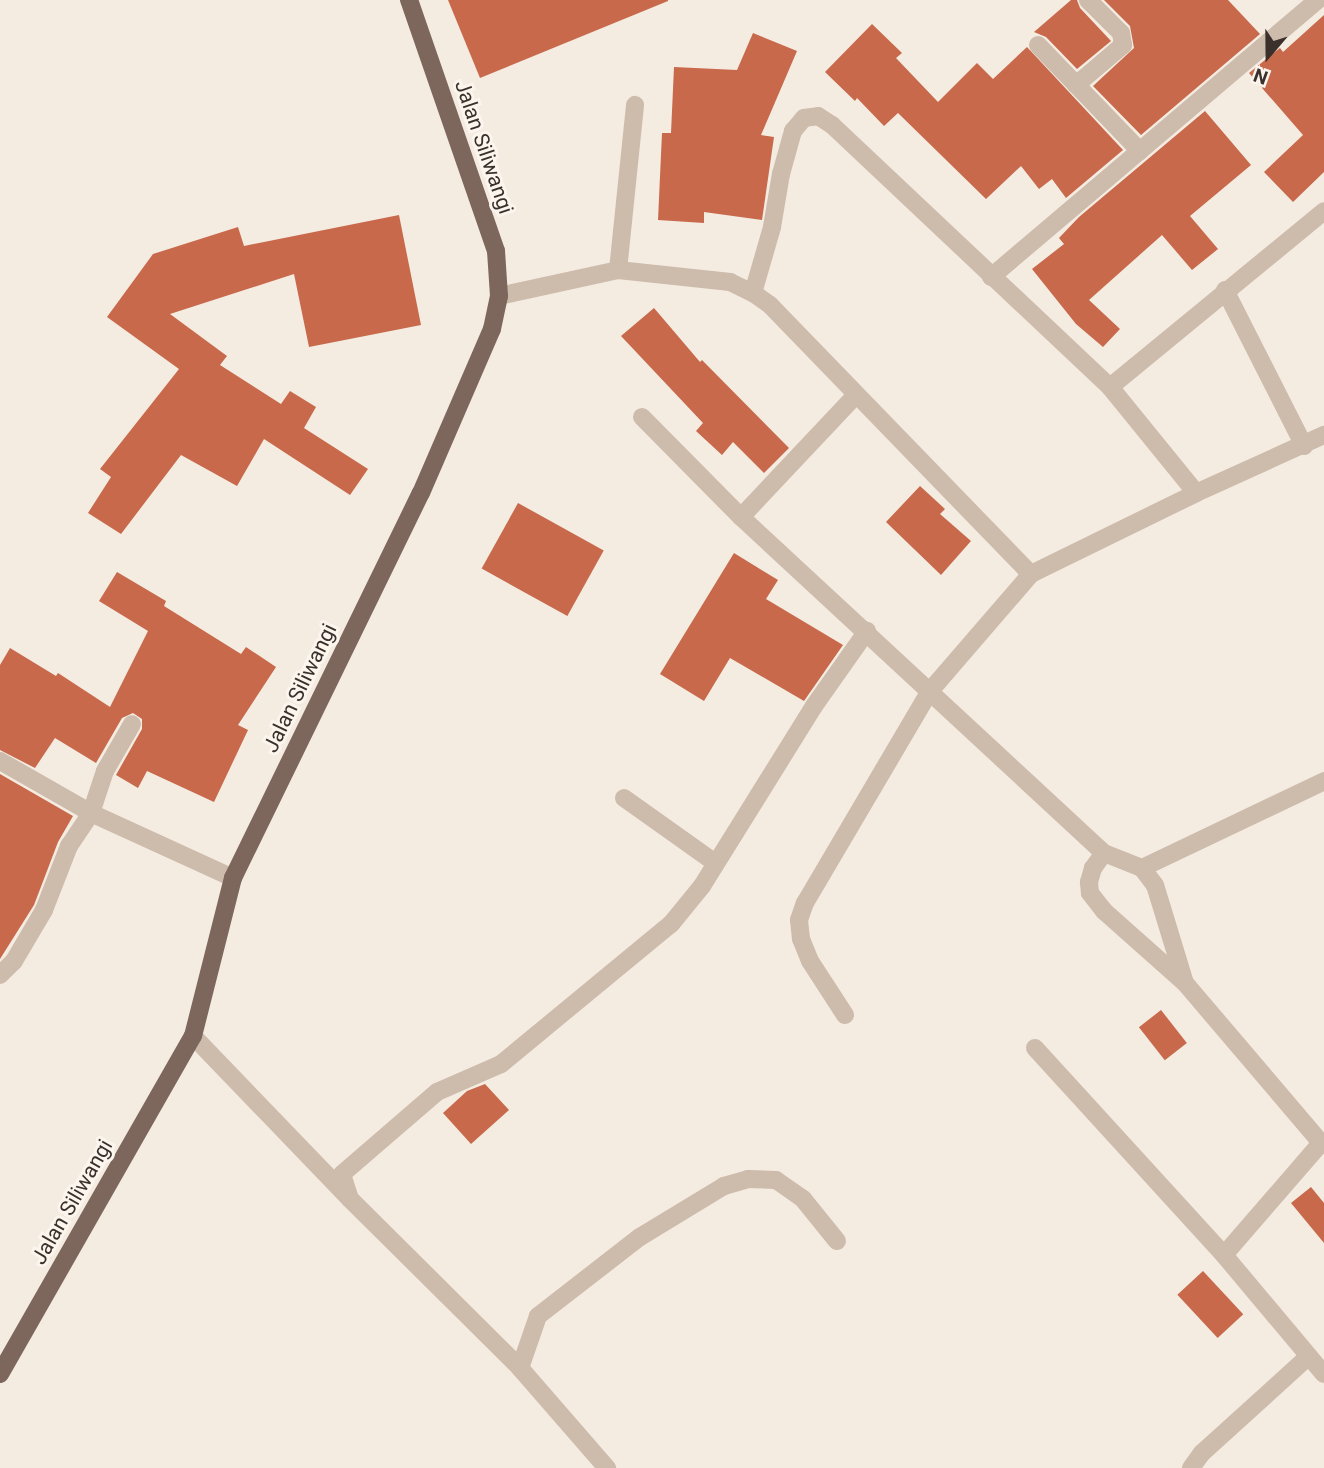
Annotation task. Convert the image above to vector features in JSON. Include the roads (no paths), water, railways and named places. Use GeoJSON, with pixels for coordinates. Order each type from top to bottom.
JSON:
{"type":"FeatureCollection","features":[{"type":"Feature","properties":{"kind":"main road","name":"Jalan Siliwangi"},"geometry":{"type":"LineString","coordinates":[[0,1374],[193,1036],[233,878],[421,493],[492,329],[499,296],[496,251],[409,0]]}},
{"type":"Feature","properties":{"kind":"street"},"geometry":{"type":"LineString","coordinates":[[1076,85],[1123,45],[1121,33],[1088,0]]}},
{"type":"Feature","properties":{"kind":"street"},"geometry":{"type":"LineString","coordinates":[[991,277],[1318,0]]}},
{"type":"Feature","properties":{"kind":"street"},"geometry":{"type":"LineString","coordinates":[[1038,45],[1139,151]]}},
{"type":"Feature","properties":{"kind":"street"},"geometry":{"type":"LineString","coordinates":[[618,270],[635,105]]}},
{"type":"Feature","properties":{"kind":"street"},"geometry":{"type":"LineString","coordinates":[[753,293],[772,227],[781,174],[793,131],[804,118],[818,116],[832,125],[1110,387],[1196,493]]}},
{"type":"Feature","properties":{"kind":"street"},"geometry":{"type":"LineString","coordinates":[[1110,387],[1324,211]]}},
{"type":"Feature","properties":{"kind":"street"},"geometry":{"type":"LineString","coordinates":[[499,296],[618,270],[730,282],[753,293],[770,305],[855,396],[1031,574]]}},
{"type":"Feature","properties":{"kind":"street"},"geometry":{"type":"LineString","coordinates":[[1225,290],[1304,446]]}},
{"type":"Feature","properties":{"kind":"street"},"geometry":{"type":"LineString","coordinates":[[741,517],[855,396]]}},
{"type":"Feature","properties":{"kind":"street"},"geometry":{"type":"LineString","coordinates":[[642,417],[741,517],[1104,853],[1142,868],[1155,885],[1185,984]]}},
{"type":"Feature","properties":{"kind":"street"},"geometry":{"type":"LineString","coordinates":[[845,1015],[810,961],[801,939],[799,920],[805,903],[930,691],[1031,574],[1196,493],[1324,435]]}},
{"type":"Feature","properties":{"kind":"street"},"geometry":{"type":"LineString","coordinates":[[350,1199],[342,1174],[437,1092],[501,1064],[671,924],[702,886],[714,862],[814,706],[867,631]]}},
{"type":"Feature","properties":{"kind":"street"},"geometry":{"type":"LineString","coordinates":[[0,975],[14,961],[44,910],[69,846],[91,813],[105,771],[132,724]]}},
{"type":"Feature","properties":{"kind":"street"},"geometry":{"type":"LineString","coordinates":[[0,761],[91,813],[233,878]]}},
{"type":"Feature","properties":{"kind":"street"},"geometry":{"type":"LineString","coordinates":[[1142,868],[1324,781]]}},
{"type":"Feature","properties":{"kind":"street"},"geometry":{"type":"LineString","coordinates":[[624,798],[714,862]]}},
{"type":"Feature","properties":{"kind":"street"},"geometry":{"type":"LineString","coordinates":[[1104,853],[1093,868],[1089,882],[1090,893],[1104,911],[1185,984],[1323,1143],[1224,1255]]}},
{"type":"Feature","properties":{"kind":"street"},"geometry":{"type":"LineString","coordinates":[[193,1036],[350,1199],[520,1368],[607,1468]]}},
{"type":"Feature","properties":{"kind":"street"},"geometry":{"type":"LineString","coordinates":[[1035,1048],[1224,1255],[1324,1374]]}},
{"type":"Feature","properties":{"kind":"street"},"geometry":{"type":"LineString","coordinates":[[520,1368],[538,1316],[640,1237],[724,1186],[748,1179],[776,1180],[803,1199],[837,1241]]}},
{"type":"Feature","properties":{"kind":"street"},"geometry":{"type":"LineString","coordinates":[[1191,1468],[1202,1453],[1308,1357]]}}]}
